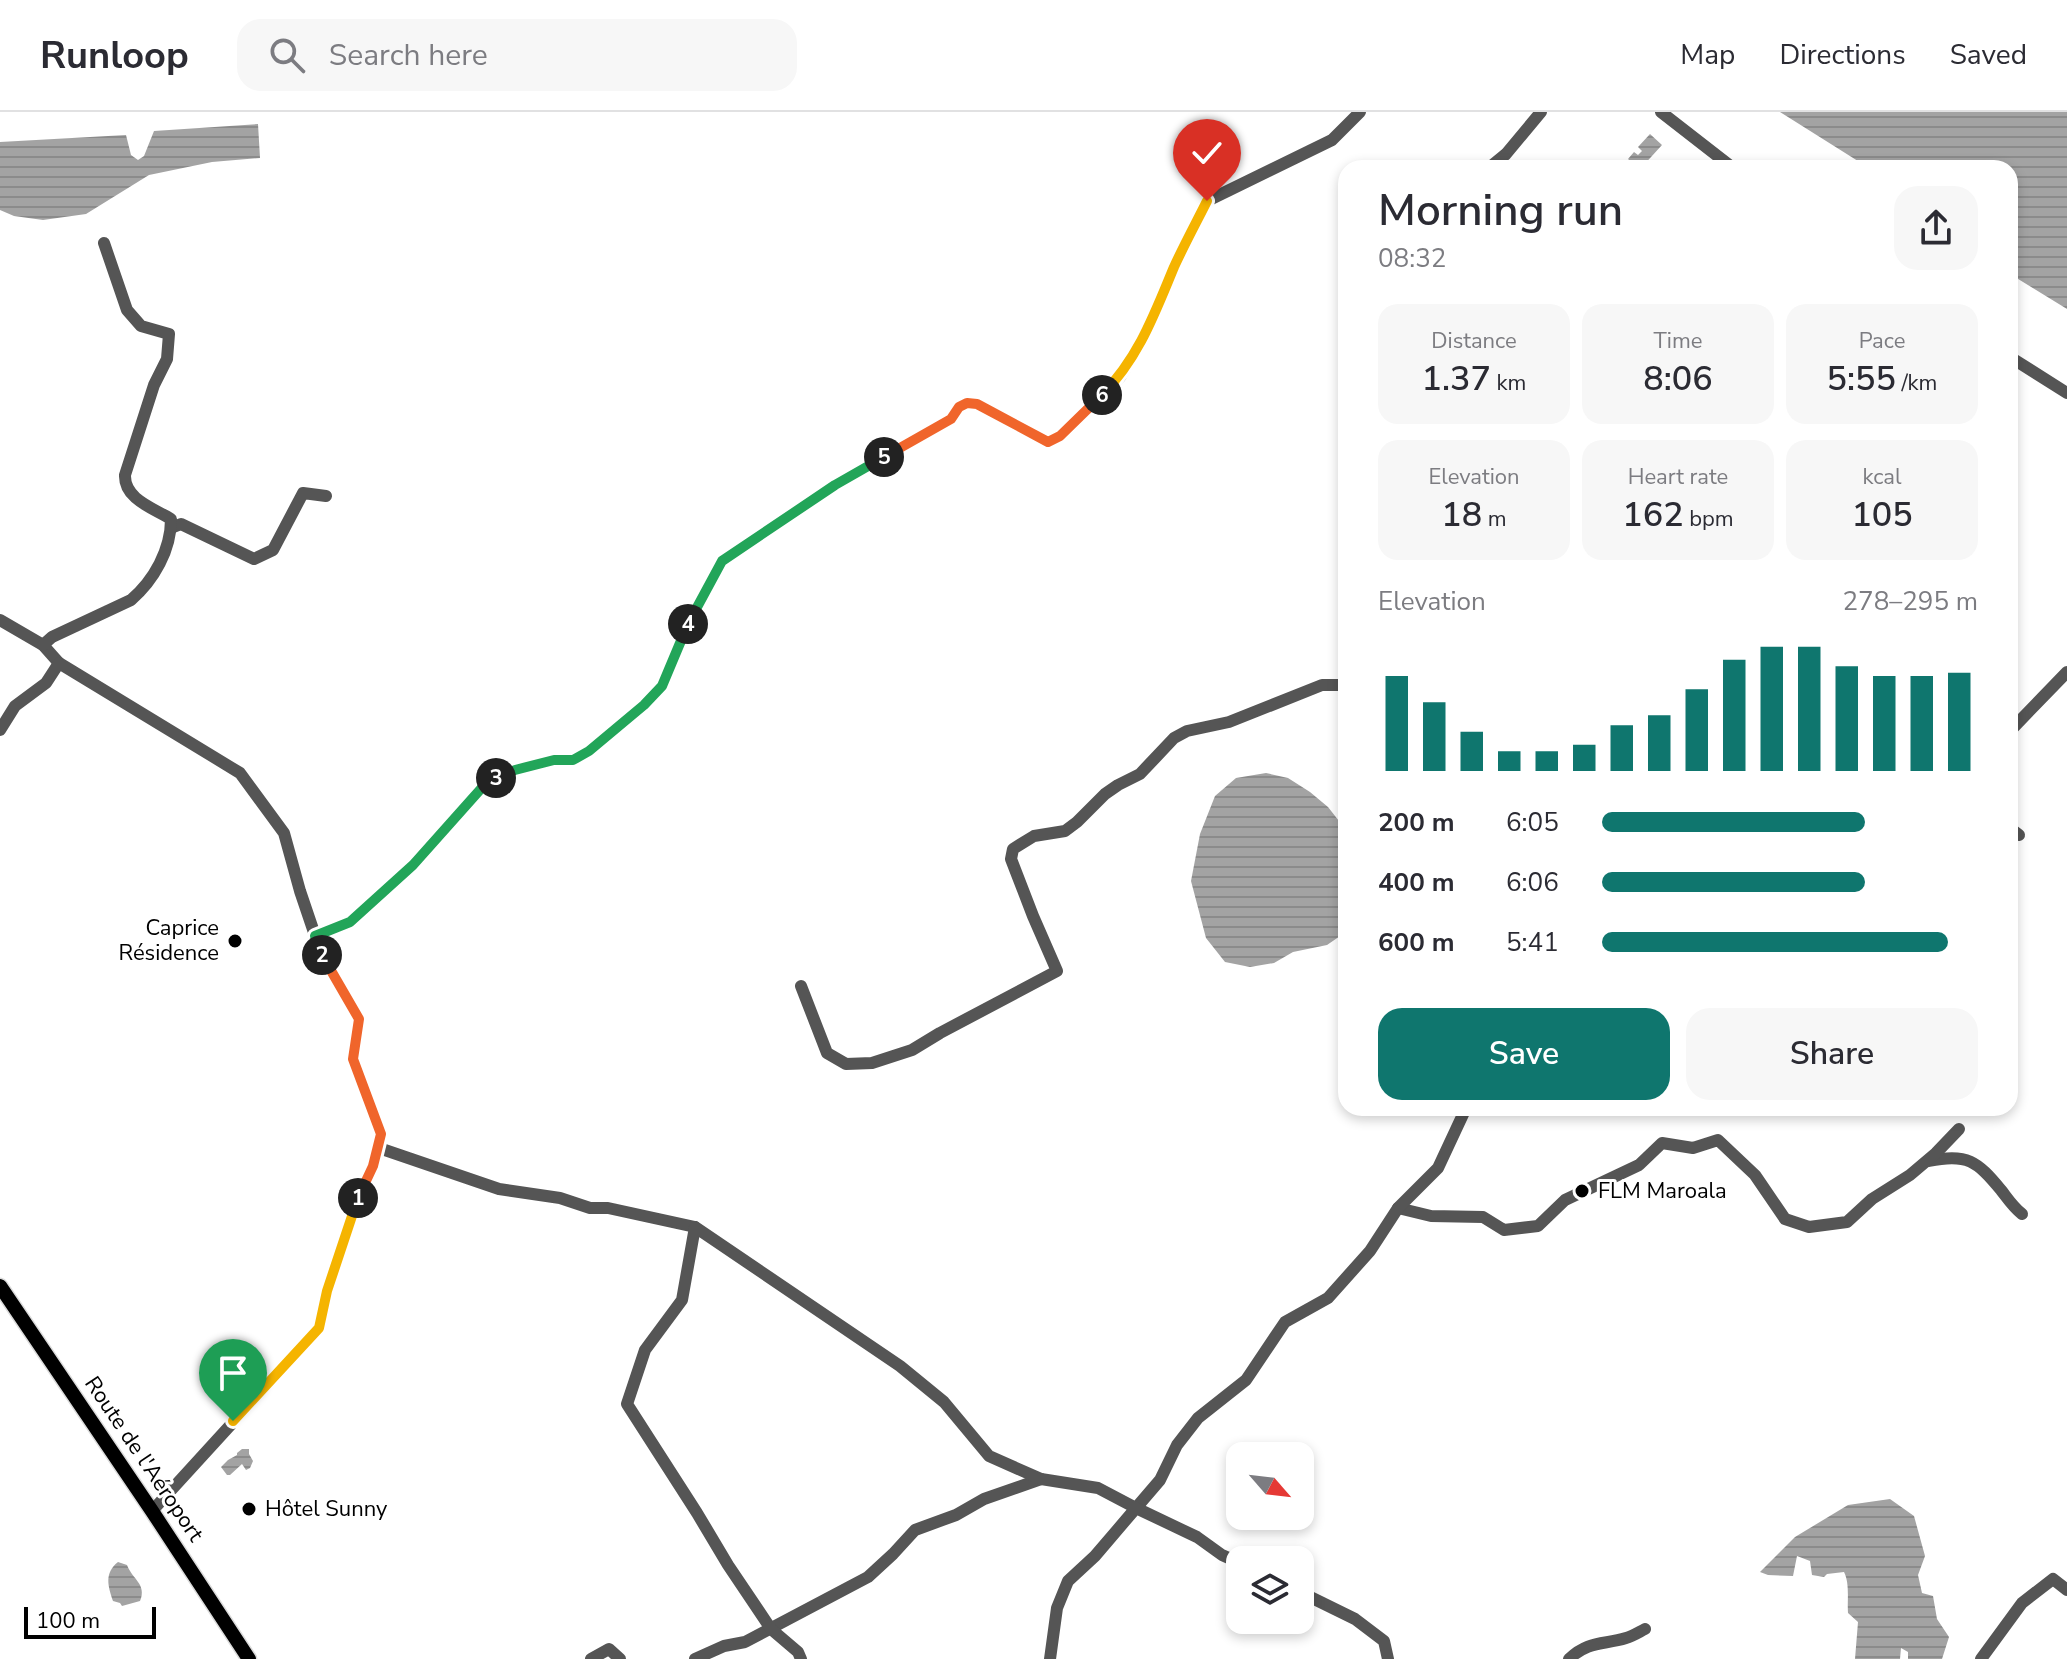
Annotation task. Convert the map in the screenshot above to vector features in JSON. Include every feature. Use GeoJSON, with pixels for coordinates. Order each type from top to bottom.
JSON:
{"type":"FeatureCollection","features":[{"type":"Feature","properties":{"kind":"main road","name":"Route de l'Aéroport"},"geometry":{"type":"LineString","coordinates":[[0,1286],[152,1511],[243,1657]]}},
{"type":"Feature","properties":{"kind":"street"},"geometry":{"type":"LineString","coordinates":[[315,936],[350,922],[413,865],[487,782],[515,770],[554,760],[573,760],[589,751],[644,705],[662,686],[686,627],[722,561],[835,485],[951,419],[959,407],[967,403],[977,404],[1048,442],[1060,436],[1120,377],[1139,347],[1207,201],[1332,140],[1360,112]]}},
{"type":"Feature","properties":{"kind":"street"},"geometry":{"type":"LineString","coordinates":[[1499,160],[1541,112]]}},
{"type":"Feature","properties":{"kind":"street"},"geometry":{"type":"LineString","coordinates":[[1661,112],[1723,160]]}},
{"type":"Feature","properties":{"kind":"street"},"geometry":{"type":"LineString","coordinates":[[43,645],[52,637],[131,600],[141,591],[162,559],[171,528],[171,519],[132,496],[125,485],[125,475],[154,385],[167,359],[169,334],[141,326],[127,310],[104,243]]}},
{"type":"Feature","properties":{"kind":"street"},"geometry":{"type":"LineString","coordinates":[[2018,362],[2067,393]]}},
{"type":"Feature","properties":{"kind":"street"},"geometry":{"type":"LineString","coordinates":[[171,528],[181,524],[254,559],[273,550],[303,493],[326,496]]}},
{"type":"Feature","properties":{"kind":"street"},"geometry":{"type":"LineString","coordinates":[[0,620],[43,645],[59,663],[240,773],[284,833],[323,959],[359,1019],[353,1059],[381,1134],[379,1148],[355,1204],[327,1291],[319,1328],[152,1511]]}},
{"type":"Feature","properties":{"kind":"street"},"geometry":{"type":"LineString","coordinates":[[0,730],[15,706],[46,683],[59,663]]}},
{"type":"Feature","properties":{"kind":"street"},"geometry":{"type":"LineString","coordinates":[[2018,723],[2067,672]]}},
{"type":"Feature","properties":{"kind":"street"},"geometry":{"type":"LineString","coordinates":[[801,986],[827,1053],[846,1064],[872,1063],[912,1050],[1057,971],[1011,859],[1013,849],[1034,836],[1065,831],[1105,794],[1140,774],[1174,738],[1187,731],[1229,722],[1322,685],[1338,685]]}},
{"type":"Feature","properties":{"kind":"street"},"geometry":{"type":"LineString","coordinates":[[1050,1659],[1057,1608],[1068,1581],[1095,1556],[1160,1480],[1177,1445],[1198,1418],[1246,1380],[1285,1322],[1328,1298],[1370,1251],[1398,1208],[1438,1168],[1462,1116]]}},
{"type":"Feature","properties":{"kind":"street"},"geometry":{"type":"LineString","coordinates":[[1398,1208],[1431,1216],[1483,1217],[1504,1230],[1538,1226],[1565,1200],[1639,1165],[1662,1143],[1693,1148],[1718,1140],[1755,1175],[1785,1219],[1809,1227],[1847,1222],[1872,1199],[1910,1175],[1959,1129]]}},
{"type":"Feature","properties":{"kind":"street"},"geometry":{"type":"LineString","coordinates":[[379,1148],[499,1189],[560,1198],[590,1208],[608,1208],[695,1227],[900,1366],[944,1402],[989,1456],[1041,1479],[1098,1488],[1197,1537],[1226,1557]]}},
{"type":"Feature","properties":{"kind":"street"},"geometry":{"type":"LineString","coordinates":[[1926,1161],[1948,1157],[1972,1160],[2022,1214]]}},
{"type":"Feature","properties":{"kind":"street"},"geometry":{"type":"LineString","coordinates":[[695,1227],[682,1300],[645,1350],[627,1404],[771,1629],[798,1652],[801,1659]]}},
{"type":"Feature","properties":{"kind":"street"},"geometry":{"type":"LineString","coordinates":[[695,1659],[724,1646],[745,1642],[868,1577],[915,1530],[956,1515],[984,1499],[1041,1479]]}},
{"type":"Feature","properties":{"kind":"street"},"geometry":{"type":"LineString","coordinates":[[1981,1659],[2022,1603],[2053,1579],[2067,1590]]}},
{"type":"Feature","properties":{"kind":"street"},"geometry":{"type":"LineString","coordinates":[[1314,1599],[1355,1619],[1384,1641],[1388,1659]]}},
{"type":"Feature","properties":{"kind":"street"},"geometry":{"type":"LineString","coordinates":[[1569,1659],[1594,1644],[1625,1639],[1645,1629]]}},
{"type":"Feature","properties":{"kind":"street"},"geometry":{"type":"LineString","coordinates":[[591,1659],[609,1649],[620,1659]]}},
{"type":"Feature","properties":{"kind":"shaded area"},"geometry":{"type":"Polygon","coordinates":[[[1780,112],[2067,112],[2067,309],[2018,279],[2018,160],[1856,160],[1780,112]]]}},
{"type":"Feature","properties":{"kind":"shaded area"},"geometry":{"type":"Polygon","coordinates":[[[258,124],[260,158],[212,162],[149,175],[86,214],[43,220],[14,216],[0,210],[0,142],[126,135],[131,155],[138,160],[144,156],[154,131],[258,124]]]}},
{"type":"Feature","properties":{"kind":"shaded area"},"geometry":{"type":"Polygon","coordinates":[[[1650,134],[1662,145],[1648,160],[1629,160],[1634,152],[1638,155],[1642,151],[1638,147],[1650,134]]]}},
{"type":"Feature","properties":{"kind":"shaded area"},"geometry":{"type":"Polygon","coordinates":[[[1266,773],[1288,778],[1328,807],[1338,820],[1338,937],[1327,945],[1293,952],[1274,963],[1250,967],[1225,962],[1206,938],[1191,881],[1200,834],[1215,796],[1236,778],[1266,773]]]}},
{"type":"Feature","properties":{"kind":"shaded area"},"geometry":{"type":"Polygon","coordinates":[[[242,1449],[249,1449],[253,1461],[250,1468],[246,1470],[242,1464],[227,1475],[221,1467],[242,1449]]]}},
{"type":"Feature","properties":{"kind":"shaded area"},"geometry":{"type":"Polygon","coordinates":[[[1890,1499],[1914,1516],[1925,1556],[1918,1575],[1922,1593],[1933,1596],[1937,1619],[1949,1637],[1942,1659],[1908,1659],[1908,1652],[1901,1648],[1900,1659],[1855,1659],[1858,1622],[1848,1613],[1848,1587],[1844,1572],[1824,1577],[1812,1575],[1810,1561],[1797,1556],[1793,1576],[1760,1572],[1795,1537],[1848,1505],[1890,1499]]]}},
{"type":"Feature","properties":{"kind":"shaded area"},"geometry":{"type":"Polygon","coordinates":[[[118,1562],[127,1565],[140,1586],[140,1601],[122,1606],[113,1601],[109,1575],[118,1562]]]}},
{"type":"Feature","properties":{"kind":"place","name":"Caprice Résidence"},"geometry":{"type":"Point","coordinates":[235,941]}},
{"type":"Feature","properties":{"kind":"place","name":"FLM Maroala"},"geometry":{"type":"Point","coordinates":[1582,1191]}},
{"type":"Feature","properties":{"kind":"place","name":"Hôtel Sunny"},"geometry":{"type":"Point","coordinates":[249,1509]}},
{"type":"Feature","properties":{"kind":"route"},"geometry":{"type":"LineString","coordinates":[[233,1421],[319,1328],[327,1291],[355,1204],[379,1148],[381,1134],[353,1059],[359,1019],[323,959],[315,936],[350,922],[413,865],[487,782],[515,770],[554,760],[573,760],[589,751],[644,705],[662,686],[686,627],[722,561],[835,485],[951,419],[959,407],[967,403],[977,404],[1048,442],[1060,436],[1120,377],[1139,347],[1207,201]]}}]}
